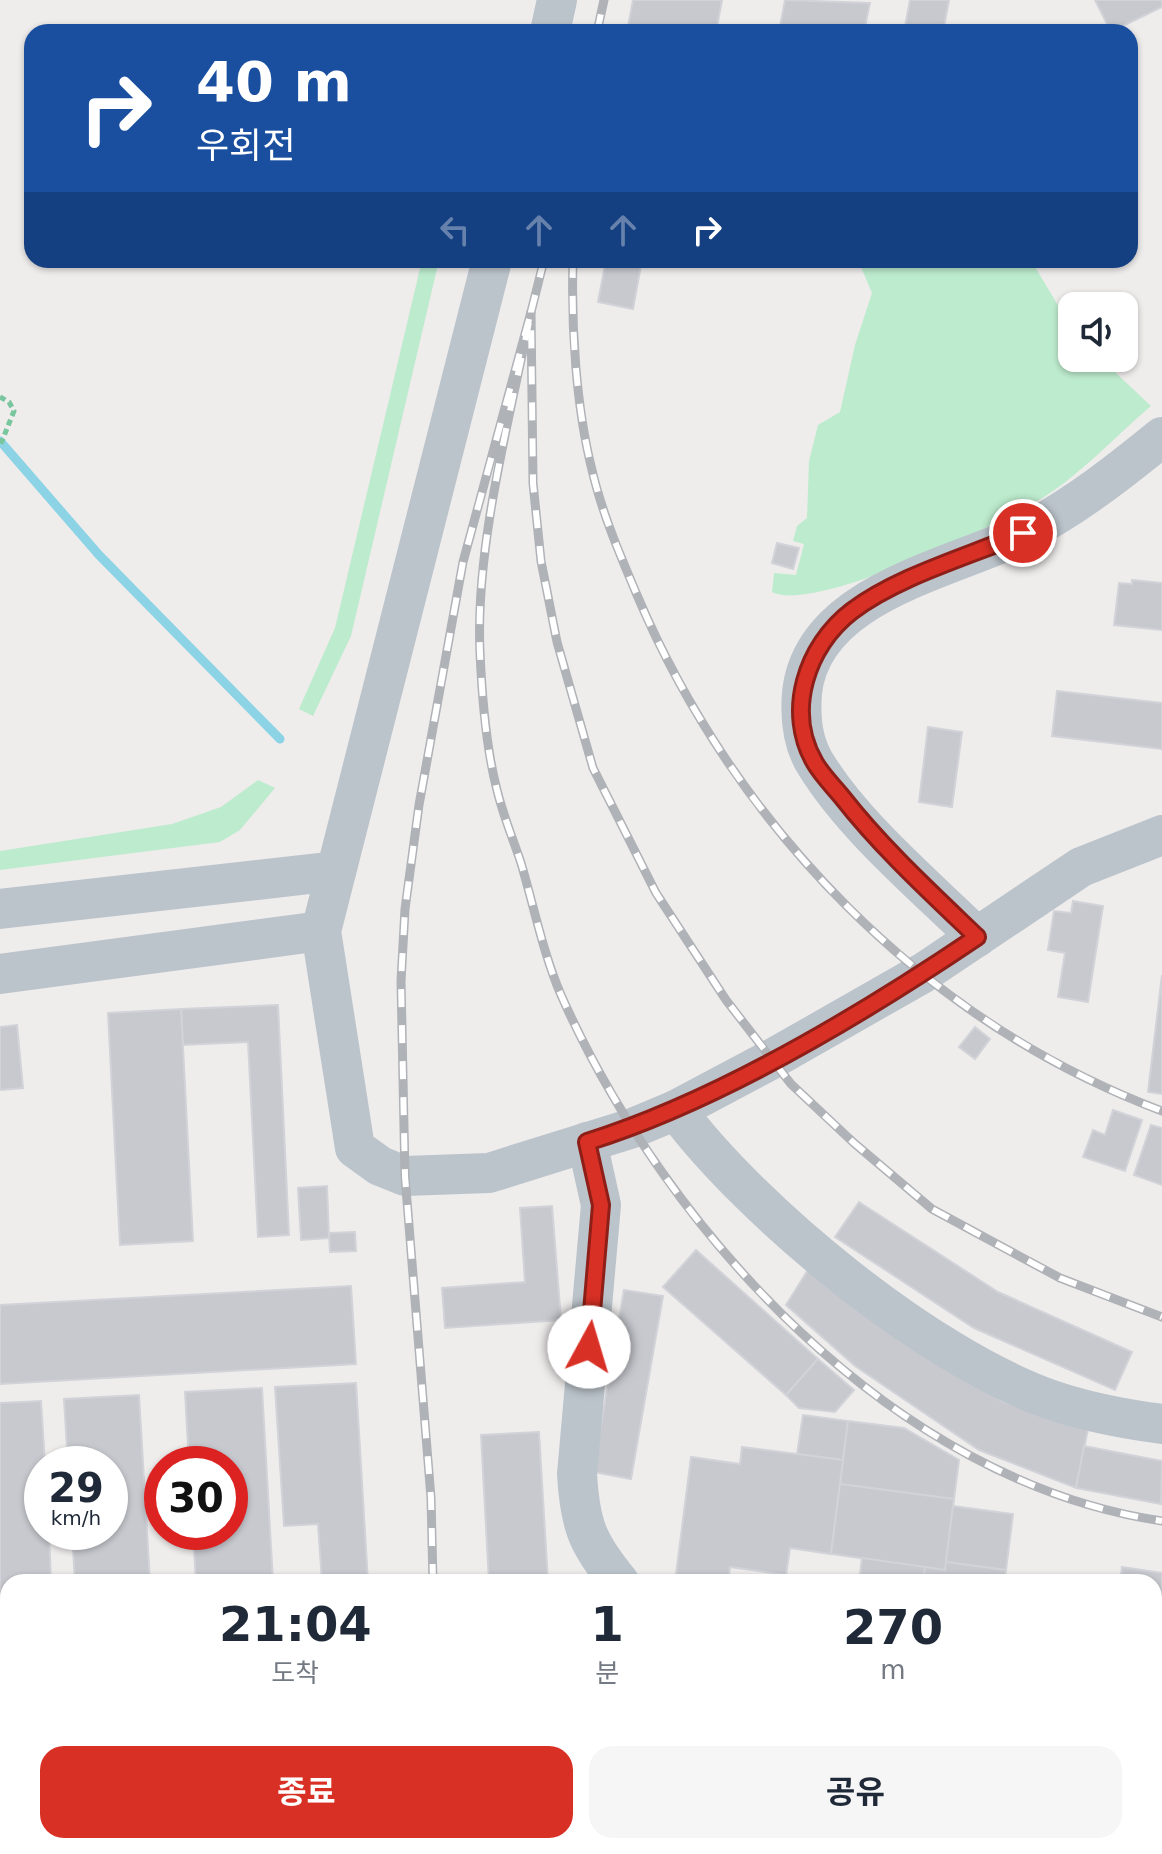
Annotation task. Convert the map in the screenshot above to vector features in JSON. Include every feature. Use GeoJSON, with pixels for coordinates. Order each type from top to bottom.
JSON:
{"type":"FeatureCollection","features":[{"type":"Feature","properties":{"kind":"street"},"geometry":{"type":"LineString","coordinates":[[552,24],[557,0]]}},
{"type":"Feature","properties":{"kind":"street"},"geometry":{"type":"LineString","coordinates":[[490,268],[321,931],[355,1148],[380,1166],[405,1176],[489,1173],[676,1110],[923,973],[1081,867],[1162,835]]}},
{"type":"Feature","properties":{"kind":"street"},"geometry":{"type":"LineString","coordinates":[[977,937],[869,832],[815,763],[800,721],[803,684],[812,657],[849,613],[875,595],[1023,533],[1063,511],[1093,493],[1162,437]]}},
{"type":"Feature","properties":{"kind":"street"},"geometry":{"type":"LineString","coordinates":[[0,909],[336,871]]}},
{"type":"Feature","properties":{"kind":"street"},"geometry":{"type":"LineString","coordinates":[[0,974],[321,931]]}},
{"type":"Feature","properties":{"kind":"street"},"geometry":{"type":"LineString","coordinates":[[676,1110],[707,1151],[776,1218],[873,1295],[946,1345],[1006,1380],[1049,1399],[1109,1416],[1162,1424]]}},
{"type":"Feature","properties":{"kind":"street"},"geometry":{"type":"LineString","coordinates":[[587,1142],[601,1205],[577,1474],[579,1506],[591,1548],[612,1574]]}},
{"type":"Feature","properties":{"kind":"path"},"geometry":{"type":"LineString","coordinates":[[0,397],[9,402],[14,411],[0,446]]}},
{"type":"Feature","properties":{"kind":"green space"},"geometry":{"type":"Polygon","coordinates":[[[420,268],[437,268],[351,636],[313,716],[299,709],[335,628],[420,268]]]}},
{"type":"Feature","properties":{"kind":"green space"},"geometry":{"type":"Polygon","coordinates":[[[861,268],[1036,268],[1058,305],[1058,372],[1115,372],[1151,406],[1058,487],[989,526],[865,579],[794,595],[772,592],[774,573],[796,575],[804,544],[793,541],[797,526],[807,518],[809,461],[818,425],[840,412],[855,345],[872,293],[861,268]]]}},
{"type":"Feature","properties":{"kind":"green space"},"geometry":{"type":"Polygon","coordinates":[[[258,780],[275,788],[240,830],[220,842],[0,870],[0,851],[172,824],[221,807],[258,780]]]}},
{"type":"Feature","properties":{"kind":"building"},"geometry":{"type":"Polygon","coordinates":[[[633,0],[722,0],[718,24],[628,24],[633,0]]]}},
{"type":"Feature","properties":{"kind":"building"},"geometry":{"type":"Polygon","coordinates":[[[785,0],[870,3],[866,24],[780,24],[785,0]]]}},
{"type":"Feature","properties":{"kind":"building"},"geometry":{"type":"Polygon","coordinates":[[[910,0],[949,0],[944,24],[906,24],[910,0]]]}},
{"type":"Feature","properties":{"kind":"building"},"geometry":{"type":"Polygon","coordinates":[[[1095,0],[1162,0],[1162,7],[1127,24],[1107,24],[1095,0]]]}},
{"type":"Feature","properties":{"kind":"building"},"geometry":{"type":"Polygon","coordinates":[[[604,268],[641,268],[633,309],[598,302],[604,268]]]}},
{"type":"Feature","properties":{"kind":"building"},"geometry":{"type":"Polygon","coordinates":[[[777,543],[799,548],[793,569],[772,563],[777,543]]]}},
{"type":"Feature","properties":{"kind":"building"},"geometry":{"type":"Polygon","coordinates":[[[1132,580],[1162,583],[1162,630],[1114,625],[1119,583],[1132,584],[1132,580]]]}},
{"type":"Feature","properties":{"kind":"building"},"geometry":{"type":"Polygon","coordinates":[[[1057,691],[1162,703],[1162,749],[1052,736],[1057,691]]]}},
{"type":"Feature","properties":{"kind":"building"},"geometry":{"type":"Polygon","coordinates":[[[928,727],[962,732],[952,807],[919,802],[928,727]]]}},
{"type":"Feature","properties":{"kind":"building"},"geometry":{"type":"Polygon","coordinates":[[[1073,901],[1103,906],[1088,1002],[1058,997],[1065,953],[1048,950],[1054,911],[1071,913],[1073,901]]]}},
{"type":"Feature","properties":{"kind":"building"},"geometry":{"type":"Polygon","coordinates":[[[1162,975],[1162,1094],[1148,1092],[1162,975]]]}},
{"type":"Feature","properties":{"kind":"building"},"geometry":{"type":"Polygon","coordinates":[[[278,1005],[289,1235],[258,1237],[248,1042],[183,1045],[181,1009],[278,1005]]]}},
{"type":"Feature","properties":{"kind":"building"},"geometry":{"type":"Polygon","coordinates":[[[181,1009],[193,1241],[120,1245],[108,1013],[181,1009]]]}},
{"type":"Feature","properties":{"kind":"building"},"geometry":{"type":"Polygon","coordinates":[[[17,1025],[23,1088],[0,1090],[0,1027],[17,1025]]]}},
{"type":"Feature","properties":{"kind":"building"},"geometry":{"type":"Polygon","coordinates":[[[975,1027],[990,1039],[975,1059],[959,1047],[975,1027]]]}},
{"type":"Feature","properties":{"kind":"building"},"geometry":{"type":"Polygon","coordinates":[[[1113,1110],[1142,1120],[1125,1171],[1083,1157],[1093,1130],[1105,1135],[1113,1110]]]}},
{"type":"Feature","properties":{"kind":"building"},"geometry":{"type":"Polygon","coordinates":[[[1151,1125],[1162,1128],[1162,1185],[1134,1175],[1151,1125]]]}},
{"type":"Feature","properties":{"kind":"building"},"geometry":{"type":"Polygon","coordinates":[[[327,1186],[329,1238],[301,1240],[298,1188],[327,1186]]]}},
{"type":"Feature","properties":{"kind":"building"},"geometry":{"type":"Polygon","coordinates":[[[859,1202],[998,1292],[1132,1352],[1115,1390],[974,1328],[835,1237],[859,1202]]]}},
{"type":"Feature","properties":{"kind":"building"},"geometry":{"type":"Polygon","coordinates":[[[552,1206],[561,1320],[445,1328],[442,1288],[525,1282],[520,1208],[552,1206]]]}},
{"type":"Feature","properties":{"kind":"building"},"geometry":{"type":"Polygon","coordinates":[[[355,1232],[356,1251],[330,1252],[329,1233],[355,1232]]]}},
{"type":"Feature","properties":{"kind":"building"},"geometry":{"type":"Polygon","coordinates":[[[696,1250],[818,1359],[786,1395],[663,1287],[696,1250]]]}},
{"type":"Feature","properties":{"kind":"building"},"geometry":{"type":"Polygon","coordinates":[[[811,1265],[1002,1401],[1088,1429],[1076,1488],[979,1450],[855,1366],[786,1305],[811,1265]]]}},
{"type":"Feature","properties":{"kind":"building"},"geometry":{"type":"Polygon","coordinates":[[[351,1286],[356,1364],[0,1384],[0,1305],[351,1286]]]}},
{"type":"Feature","properties":{"kind":"building"},"geometry":{"type":"Polygon","coordinates":[[[624,1290],[663,1296],[631,1479],[593,1472],[624,1290]]]}},
{"type":"Feature","properties":{"kind":"building"},"geometry":{"type":"Polygon","coordinates":[[[818,1359],[854,1390],[835,1412],[799,1408],[786,1395],[818,1359]]]}},
{"type":"Feature","properties":{"kind":"building"},"geometry":{"type":"Polygon","coordinates":[[[356,1383],[368,1574],[321,1574],[318,1524],[284,1526],[275,1387],[356,1383]]]}},
{"type":"Feature","properties":{"kind":"building"},"geometry":{"type":"Polygon","coordinates":[[[262,1388],[273,1574],[196,1574],[194,1550],[248,1550],[248,1446],[188,1446],[185,1392],[262,1388]]]}},
{"type":"Feature","properties":{"kind":"building"},"geometry":{"type":"Polygon","coordinates":[[[139,1395],[144,1550],[148,1550],[150,1574],[75,1574],[73,1550],[128,1550],[128,1446],[67,1446],[64,1399],[139,1395]]]}},
{"type":"Feature","properties":{"kind":"building"},"geometry":{"type":"Polygon","coordinates":[[[41,1401],[44,1446],[24,1446],[24,1550],[50,1550],[51,1574],[0,1574],[0,1403],[41,1401]]]}},
{"type":"Feature","properties":{"kind":"building"},"geometry":{"type":"Polygon","coordinates":[[[803,1415],[848,1421],[843,1460],[797,1454],[803,1415]]]}},
{"type":"Feature","properties":{"kind":"building"},"geometry":{"type":"Polygon","coordinates":[[[848,1421],[904,1428],[959,1460],[954,1499],[840,1484],[848,1421]]]}},
{"type":"Feature","properties":{"kind":"building"},"geometry":{"type":"Polygon","coordinates":[[[539,1432],[548,1574],[489,1574],[481,1435],[539,1432]]]}},
{"type":"Feature","properties":{"kind":"building"},"geometry":{"type":"Polygon","coordinates":[[[1084,1446],[1162,1461],[1161,1504],[1076,1488],[1084,1446]]]}},
{"type":"Feature","properties":{"kind":"building"},"geometry":{"type":"Polygon","coordinates":[[[742,1447],[843,1460],[831,1554],[790,1548],[786,1574],[730,1567],[729,1574],[676,1574],[691,1457],[740,1464],[742,1447]]]}},
{"type":"Feature","properties":{"kind":"building"},"geometry":{"type":"Polygon","coordinates":[[[840,1484],[954,1499],[945,1570],[831,1554],[840,1484]]]}},
{"type":"Feature","properties":{"kind":"building"},"geometry":{"type":"Polygon","coordinates":[[[953,1506],[1013,1514],[1006,1570],[946,1562],[953,1506]]]}},
{"type":"Feature","properties":{"kind":"building"},"geometry":{"type":"Polygon","coordinates":[[[862,1558],[925,1567],[924,1574],[860,1574],[862,1558]]]}},
{"type":"Feature","properties":{"kind":"building"},"geometry":{"type":"Polygon","coordinates":[[[946,1562],[1006,1570],[1005,1574],[924,1574],[925,1567],[945,1570],[946,1562]]]}},
{"type":"Feature","properties":{"kind":"building"},"geometry":{"type":"Polygon","coordinates":[[[1122,1567],[1162,1573],[1162,1574],[1121,1574],[1122,1567]]]}},
{"type":"Feature","properties":{"kind":"waterway"},"geometry":{"type":"LineString","coordinates":[[0,441],[99,555],[280,739]]}},
{"type":"Feature","properties":{"kind":"railway"},"geometry":{"type":"LineString","coordinates":[[599,24],[604,0]]}},
{"type":"Feature","properties":{"kind":"railway"},"geometry":{"type":"LineString","coordinates":[[542,268],[531,312],[533,483],[541,561],[557,642],[593,768],[656,893],[726,1000],[791,1084],[932,1209],[1060,1278],[1162,1317]]}},
{"type":"Feature","properties":{"kind":"railway"},"geometry":{"type":"LineString","coordinates":[[573,268],[578,393],[601,502],[637,595],[678,680],[727,761],[784,837],[847,907],[918,970],[994,1025],[1075,1073],[1162,1111]]}},
{"type":"Feature","properties":{"kind":"railway"},"geometry":{"type":"LineString","coordinates":[[433,1574],[431,1498],[405,1176],[401,981],[405,909],[419,805],[463,562],[531,312],[488,526],[480,612],[483,705],[497,790],[549,963],[561,995],[606,1084],[662,1172],[727,1255],[801,1332],[882,1400],[970,1456],[1064,1497],[1162,1521]]}},
{"type":"Feature","properties":{"kind":"route"},"geometry":{"type":"LineString","coordinates":[[589,1347],[601,1205],[587,1142],[676,1110],[923,973],[977,937],[869,832],[815,763],[800,721],[803,684],[812,657],[831,632],[849,613],[875,595],[1023,533]]}}]}
